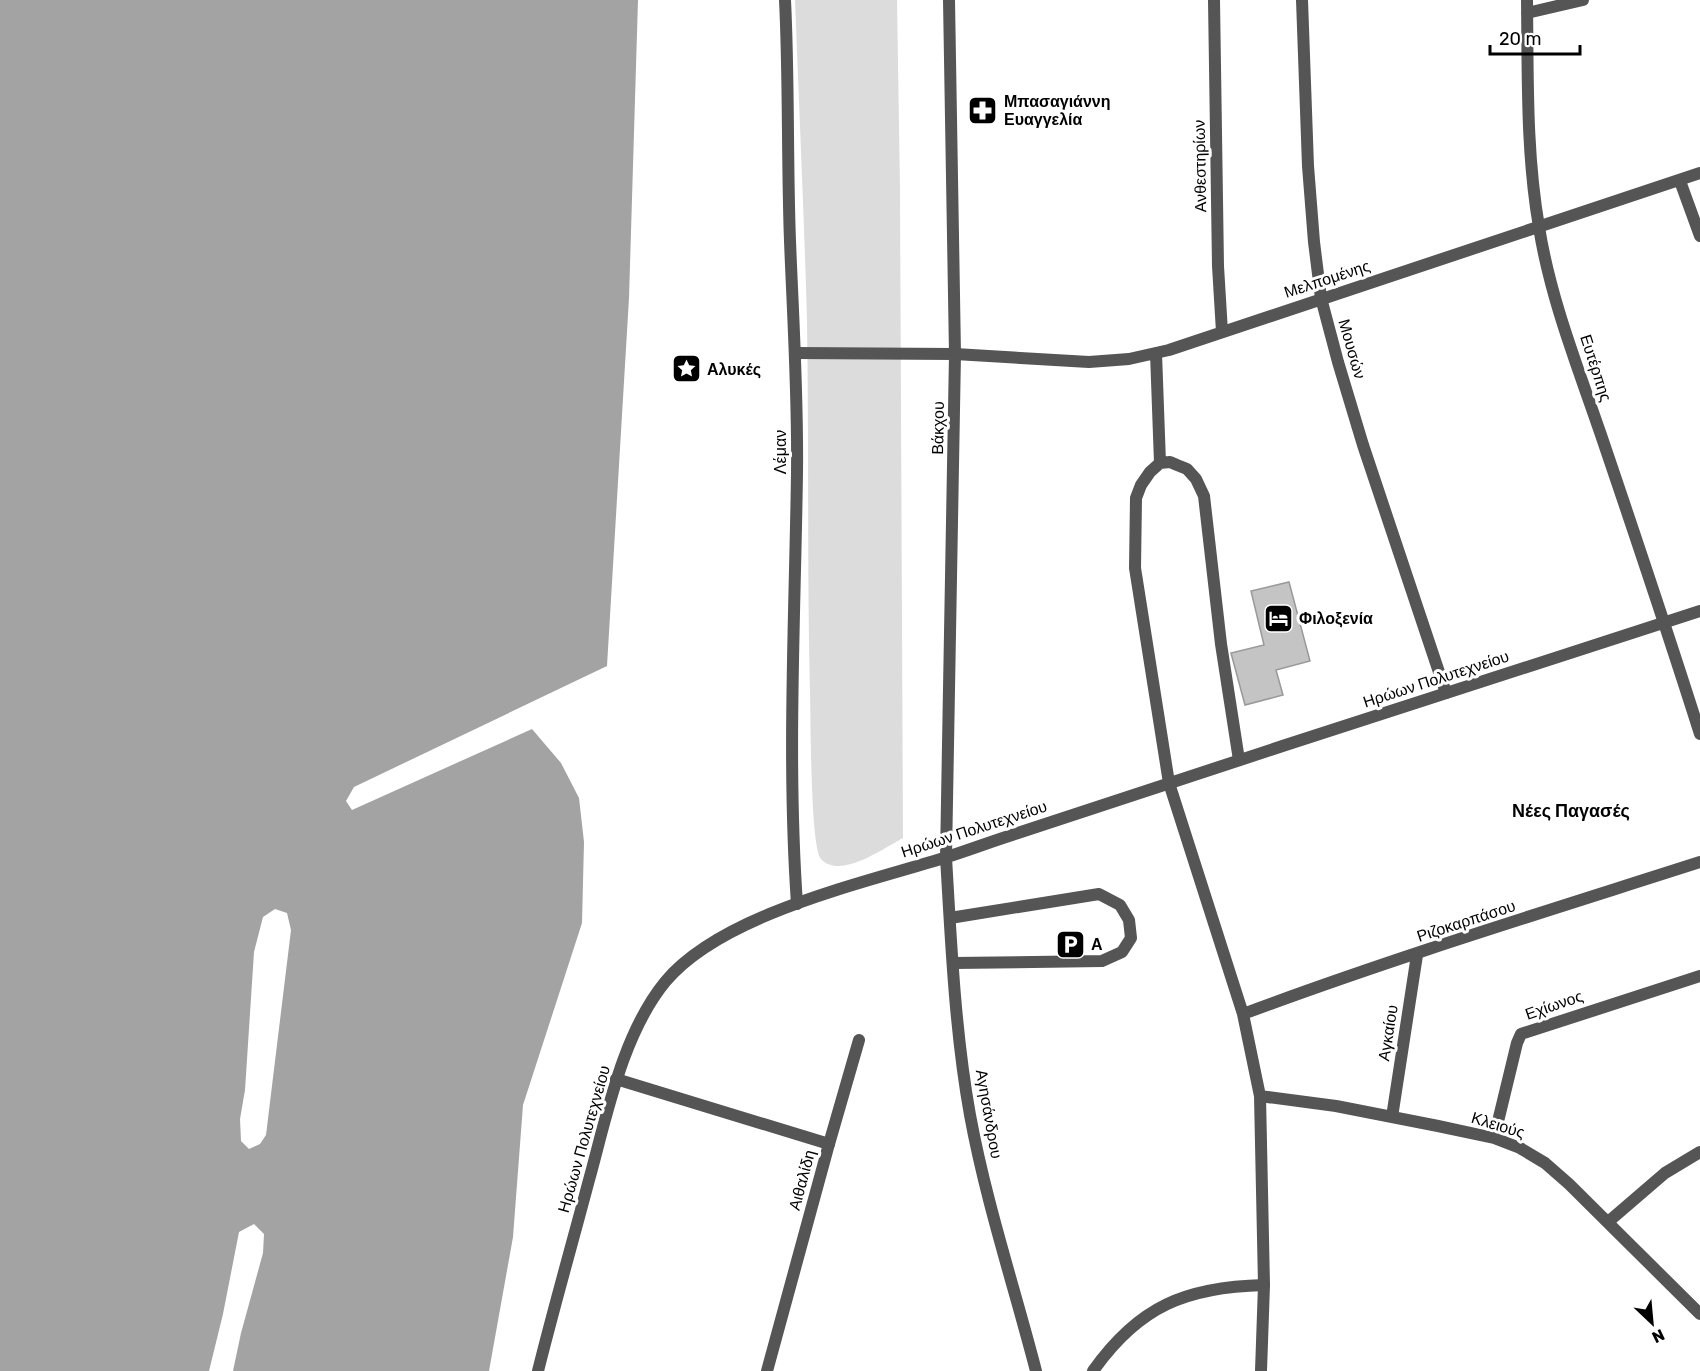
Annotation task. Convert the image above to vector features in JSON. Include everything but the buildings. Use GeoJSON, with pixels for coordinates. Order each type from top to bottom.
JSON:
{"type":"FeatureCollection","features":[{"type":"Feature","properties":{"kind":"street","name":"Λέμαν"},"geometry":{"type":"LineString","coordinates":[[785,0],[790,241],[796,353],[797,471],[791,695],[793,840],[797,904]]}},
{"type":"Feature","properties":{"kind":"street","name":"Βάκχου"},"geometry":{"type":"LineString","coordinates":[[946,857],[955,354],[949,0]]}},
{"type":"Feature","properties":{"kind":"street","name":"Ανθεστηρίων"},"geometry":{"type":"LineString","coordinates":[[1214,0],[1218,266],[1222,332]]}},
{"type":"Feature","properties":{"kind":"street","name":"Μουσών"},"geometry":{"type":"LineString","coordinates":[[1302,0],[1308,166],[1321,298],[1360,434],[1446,693]]}},
{"type":"Feature","properties":{"kind":"street","name":"Ευτέρπης"},"geometry":{"type":"LineString","coordinates":[[1527,0],[1528,122],[1539,227],[1560,311],[1665,622],[1700,734]]}},
{"type":"Feature","properties":{"kind":"street"},"geometry":{"type":"LineString","coordinates":[[1527,13],[1583,0]]}},
{"type":"Feature","properties":{"kind":"street","name":"Μελπομένης"},"geometry":{"type":"LineString","coordinates":[[796,353],[955,354],[1089,362],[1156,353],[1700,173]]}},
{"type":"Feature","properties":{"kind":"street"},"geometry":{"type":"LineString","coordinates":[[1680,181],[1700,236]]}},
{"type":"Feature","properties":{"kind":"street"},"geometry":{"type":"LineString","coordinates":[[1156,353],[1160,463]]}},
{"type":"Feature","properties":{"kind":"street"},"geometry":{"type":"LineString","coordinates":[[1239,760],[1221,644],[1204,496],[1196,478],[1187,469],[1170,462],[1160,463],[1146,477],[1136,498],[1135,568],[1170,783],[1243,1014],[1260,1096],[1264,1285],[1261,1371]]}},
{"type":"Feature","properties":{"kind":"street","name":"Ηρώων Πολυτεχνείου"},"geometry":{"type":"LineString","coordinates":[[538,1371],[616,1079],[636,1030],[665,981],[693,956],[747,924],[797,904],[1700,611]]}},
{"type":"Feature","properties":{"kind":"street","name":"Αγησάνδρου"},"geometry":{"type":"LineString","coordinates":[[946,857],[965,1080],[973,1132],[999,1238],[1036,1371]]}},
{"type":"Feature","properties":{"kind":"street","name":"Ριζοκαρπάσου"},"geometry":{"type":"LineString","coordinates":[[1243,1014],[1334,980],[1700,862]]}},
{"type":"Feature","properties":{"kind":"street"},"geometry":{"type":"LineString","coordinates":[[950,918],[1099,894],[1120,904],[1129,920],[1131,938],[1122,952],[1102,962],[954,963]]}},
{"type":"Feature","properties":{"kind":"street","name":"Αγκαίου"},"geometry":{"type":"LineString","coordinates":[[1392,1117],[1417,955]]}},
{"type":"Feature","properties":{"kind":"street","name":"Εχίωνος"},"geometry":{"type":"LineString","coordinates":[[1494,1138],[1516,1043],[1521,1034],[1700,976]]}},
{"type":"Feature","properties":{"kind":"street"},"geometry":{"type":"LineString","coordinates":[[829,1144],[860,1040]]}},
{"type":"Feature","properties":{"kind":"street","name":"Αιθαλίδη"},"geometry":{"type":"LineString","coordinates":[[616,1079],[829,1144],[767,1371]]}},
{"type":"Feature","properties":{"kind":"street","name":"Κλειούς"},"geometry":{"type":"LineString","coordinates":[[1260,1096],[1336,1106],[1392,1117],[1494,1138],[1520,1148],[1545,1163],[1569,1184],[1700,1314]]}},
{"type":"Feature","properties":{"kind":"street"},"geometry":{"type":"LineString","coordinates":[[1608,1222],[1665,1173],[1700,1152]]}},
{"type":"Feature","properties":{"kind":"street"},"geometry":{"type":"LineString","coordinates":[[1093,1371],[1101,1359],[1132,1328],[1162,1305],[1203,1291],[1230,1286],[1264,1285]]}},
{"type":"Feature","properties":{"kind":"shaded area"},"geometry":{"type":"Polygon","coordinates":[[[0,0],[638,0],[629,298],[607,666],[354,787],[346,801],[352,810],[532,729],[561,763],[579,798],[584,842],[582,923],[523,1105],[513,1237],[489,1371],[0,1371],[0,0]]]}},
{"type":"Feature","properties":{"kind":"shaded area"},"geometry":{"type":"Polygon","coordinates":[[[795,0],[897,0],[903,838],[874,855],[839,866],[829,865],[821,859],[817,849],[813,807],[809,646],[807,320],[795,0]]]}},
{"type":"Feature","properties":{"kind":"pier"},"geometry":{"type":"Polygon","coordinates":[[[275,909],[287,913],[291,930],[266,1135],[260,1144],[249,1149],[241,1141],[240,1119],[245,1090],[254,952],[263,917],[275,909]]]}},
{"type":"Feature","properties":{"kind":"pier"},"geometry":{"type":"Polygon","coordinates":[[[254,1224],[264,1234],[263,1253],[233,1371],[209,1371],[239,1232],[254,1224]]]}},
{"type":"Feature","properties":{"kind":"place","name":"Μπασαγιάννη Ευαγγελία"},"geometry":{"type":"Point","coordinates":[983,110]}},
{"type":"Feature","properties":{"kind":"place","name":"Αλυκές"},"geometry":{"type":"Point","coordinates":[686,369]}},
{"type":"Feature","properties":{"kind":"place","name":"Φιλοξενία"},"geometry":{"type":"Point","coordinates":[1278,618]}},
{"type":"Feature","properties":{"kind":"place","name":"Α"},"geometry":{"type":"Point","coordinates":[1070,944]}},
{"type":"Feature","properties":{"kind":"district","name":"Νέες Παγασές"},"geometry":{"type":"Point","coordinates":[1571,811]}}]}
